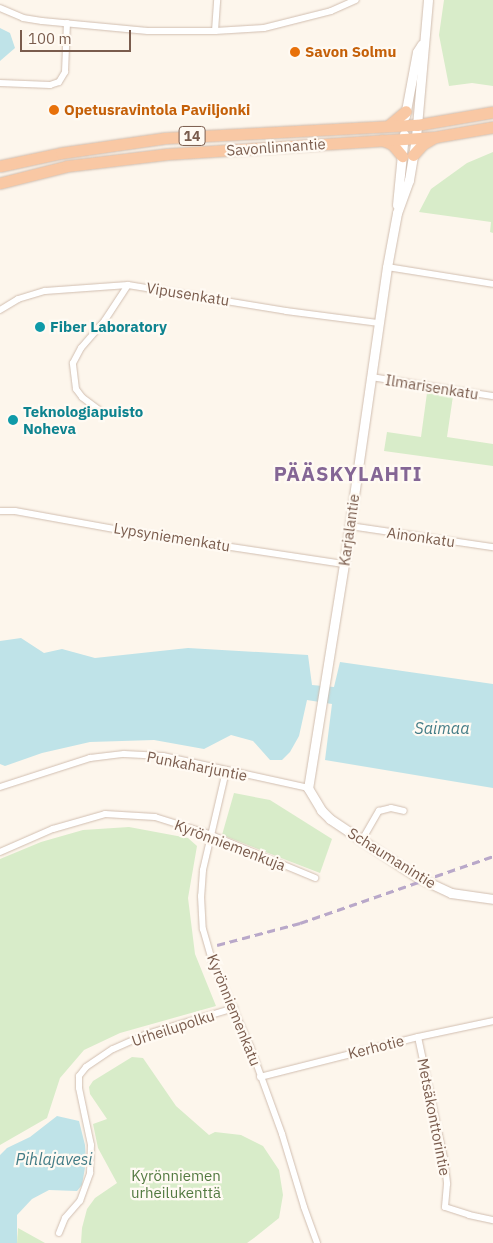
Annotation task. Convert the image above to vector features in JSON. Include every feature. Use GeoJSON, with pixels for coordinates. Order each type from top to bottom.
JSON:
{"type":"FeatureCollection","features":[{"type":"Feature","properties":{"kind":"highway"},"geometry":{"type":"LineString","coordinates":[[387,126],[400,118],[406,111]]}},
{"type":"Feature","properties":{"kind":"highway","name":"Savonlinnantie"},"geometry":{"type":"LineString","coordinates":[[0,166],[61,153],[165,138],[417,125],[493,112]]}},
{"type":"Feature","properties":{"kind":"highway","name":"Savonlinnantie"},"geometry":{"type":"LineString","coordinates":[[0,183],[67,166],[158,155],[435,137],[493,127]]}},
{"type":"Feature","properties":{"kind":"highway"},"geometry":{"type":"LineString","coordinates":[[381,140],[392,144],[408,155],[435,137]]}},
{"type":"Feature","properties":{"kind":"street"},"geometry":{"type":"LineString","coordinates":[[215,31],[217,0]]}},
{"type":"Feature","properties":{"kind":"street"},"geometry":{"type":"LineString","coordinates":[[0,8],[22,18],[67,23],[148,31],[215,31],[264,28],[331,11],[356,0]]}},
{"type":"Feature","properties":{"kind":"street"},"geometry":{"type":"LineString","coordinates":[[424,39],[428,0]]}},
{"type":"Feature","properties":{"kind":"street"},"geometry":{"type":"LineString","coordinates":[[0,83],[50,85],[59,82],[64,72],[67,23]]}},
{"type":"Feature","properties":{"kind":"street","name":"Karjalantie"},"geometry":{"type":"LineString","coordinates":[[408,155],[404,139],[406,111],[417,52],[424,39]]}},
{"type":"Feature","properties":{"kind":"street","name":"Karjalantie"},"geometry":{"type":"LineString","coordinates":[[308,788],[397,212],[398,182],[416,138],[424,39]]}},
{"type":"Feature","properties":{"kind":"street"},"geometry":{"type":"LineString","coordinates":[[387,267],[493,284]]}},
{"type":"Feature","properties":{"kind":"street"},"geometry":{"type":"LineString","coordinates":[[99,410],[82,397],[76,389],[73,363],[81,348],[105,320],[128,285]]}},
{"type":"Feature","properties":{"kind":"street","name":"Vipusenkatu"},"geometry":{"type":"LineString","coordinates":[[0,310],[18,299],[46,291],[128,285],[286,311],[379,323]]}},
{"type":"Feature","properties":{"kind":"street","name":"Ilmarisenkatu"},"geometry":{"type":"LineString","coordinates":[[371,377],[493,396]]}},
{"type":"Feature","properties":{"kind":"street","name":"Lypsyniemenkatu"},"geometry":{"type":"LineString","coordinates":[[0,511],[15,511],[344,564]]}},
{"type":"Feature","properties":{"kind":"street","name":"Ainonkatu"},"geometry":{"type":"LineString","coordinates":[[350,526],[493,547]]}},
{"type":"Feature","properties":{"kind":"street","name":"Punkaharjuntie"},"geometry":{"type":"LineString","coordinates":[[0,787],[90,758],[124,754],[162,756],[308,788]]}},
{"type":"Feature","properties":{"kind":"street","name":"Kyrönniemenkatu"},"geometry":{"type":"LineString","coordinates":[[226,771],[209,834],[202,870],[203,929],[213,962],[250,1046],[282,1134],[317,1243]]}},
{"type":"Feature","properties":{"kind":"street","name":"Schaumanintie"},"geometry":{"type":"LineString","coordinates":[[308,788],[321,810],[330,819],[434,886],[468,897],[493,899]]}},
{"type":"Feature","properties":{"kind":"street"},"geometry":{"type":"LineString","coordinates":[[362,840],[379,811],[391,808],[404,811]]}},
{"type":"Feature","properties":{"kind":"street","name":"Kyrönniemenkuja"},"geometry":{"type":"LineString","coordinates":[[0,852],[53,828],[105,814],[155,817],[209,834],[315,878]]}},
{"type":"Feature","properties":{"kind":"street","name":"Urheilupolku"},"geometry":{"type":"LineString","coordinates":[[59,1233],[65,1218],[80,1201],[90,1173],[91,1145],[79,1088],[79,1076],[86,1067],[113,1049],[147,1034],[234,1008]]}},
{"type":"Feature","properties":{"kind":"street","name":"Kerhotie"},"geometry":{"type":"LineString","coordinates":[[260,1077],[418,1037],[493,1021]]}},
{"type":"Feature","properties":{"kind":"street","name":"Metsäkonttorintie"},"geometry":{"type":"LineString","coordinates":[[418,1037],[444,1158],[447,1184],[445,1207],[493,1220]]}},
{"type":"Feature","properties":{"kind":"green space"},"geometry":{"type":"Polygon","coordinates":[[[444,0],[493,0],[493,86],[472,83],[449,86],[439,35],[444,0]]]}},
{"type":"Feature","properties":{"kind":"green space"},"geometry":{"type":"Polygon","coordinates":[[[493,152],[493,233],[490,232],[491,222],[419,212],[431,189],[467,163],[493,152]]]}},
{"type":"Feature","properties":{"kind":"green space"},"geometry":{"type":"Polygon","coordinates":[[[427,393],[453,396],[447,437],[493,444],[493,466],[384,451],[387,432],[421,437],[427,393]]]}},
{"type":"Feature","properties":{"kind":"green space"},"geometry":{"type":"Polygon","coordinates":[[[234,793],[270,800],[332,839],[320,873],[222,835],[234,793]]]}},
{"type":"Feature","properties":{"kind":"green space"},"geometry":{"type":"Polygon","coordinates":[[[129,827],[188,838],[197,846],[188,898],[195,954],[216,1006],[120,1033],[84,1050],[60,1078],[47,1118],[0,1145],[0,859],[41,842],[83,830],[129,827]]]}},
{"type":"Feature","properties":{"kind":"green space","name":"Kyrönniemen urheilukenttä"},"geometry":{"type":"Polygon","coordinates":[[[132,1057],[143,1058],[176,1106],[209,1135],[215,1132],[241,1135],[263,1146],[279,1170],[283,1195],[279,1218],[247,1243],[81,1243],[82,1228],[87,1209],[95,1198],[117,1183],[98,1148],[93,1124],[107,1119],[90,1094],[89,1087],[93,1081],[132,1057]]]}},
{"type":"Feature","properties":{"kind":"green space"},"geometry":{"type":"Polygon","coordinates":[[[18,1228],[45,1243],[17,1243],[18,1228]]]}},
{"type":"Feature","properties":{"kind":"water"},"geometry":{"type":"Polygon","coordinates":[[[0,28],[10,33],[15,48],[0,61],[0,28]]]}},
{"type":"Feature","properties":{"kind":"water","name":"Saimaa"},"geometry":{"type":"Polygon","coordinates":[[[21,638],[44,653],[62,649],[95,658],[188,648],[308,655],[312,685],[334,687],[340,662],[493,684],[493,788],[325,760],[332,704],[307,700],[299,736],[290,752],[282,760],[270,760],[253,741],[231,735],[204,749],[154,740],[90,742],[42,753],[5,766],[0,764],[0,641],[21,638]]]}},
{"type":"Feature","properties":{"kind":"water","name":"Pihlajavesi"},"geometry":{"type":"Polygon","coordinates":[[[57,1116],[79,1121],[85,1145],[86,1162],[82,1185],[77,1191],[49,1190],[32,1199],[17,1215],[17,1243],[0,1243],[0,1155],[7,1148],[30,1137],[57,1116]]]}},
{"type":"Feature","properties":{"kind":"railway"},"geometry":{"type":"LineString","coordinates":[[217,945],[300,923],[493,856]]}},
{"type":"Feature","properties":{"kind":"place","name":"Savon Solmu"},"geometry":{"type":"Point","coordinates":[295,52]}},
{"type":"Feature","properties":{"kind":"place","name":"Opetusravintola Paviljonki"},"geometry":{"type":"Point","coordinates":[54,110]}},
{"type":"Feature","properties":{"kind":"place","name":"Fiber Laboratory"},"geometry":{"type":"Point","coordinates":[40,327]}},
{"type":"Feature","properties":{"kind":"place","name":"Teknologiapuisto Noheva"},"geometry":{"type":"Point","coordinates":[13,420]}},
{"type":"Feature","properties":{"kind":"district","name":"PÄÄSKYLAHTI"},"geometry":{"type":"Point","coordinates":[348,473]}}]}
